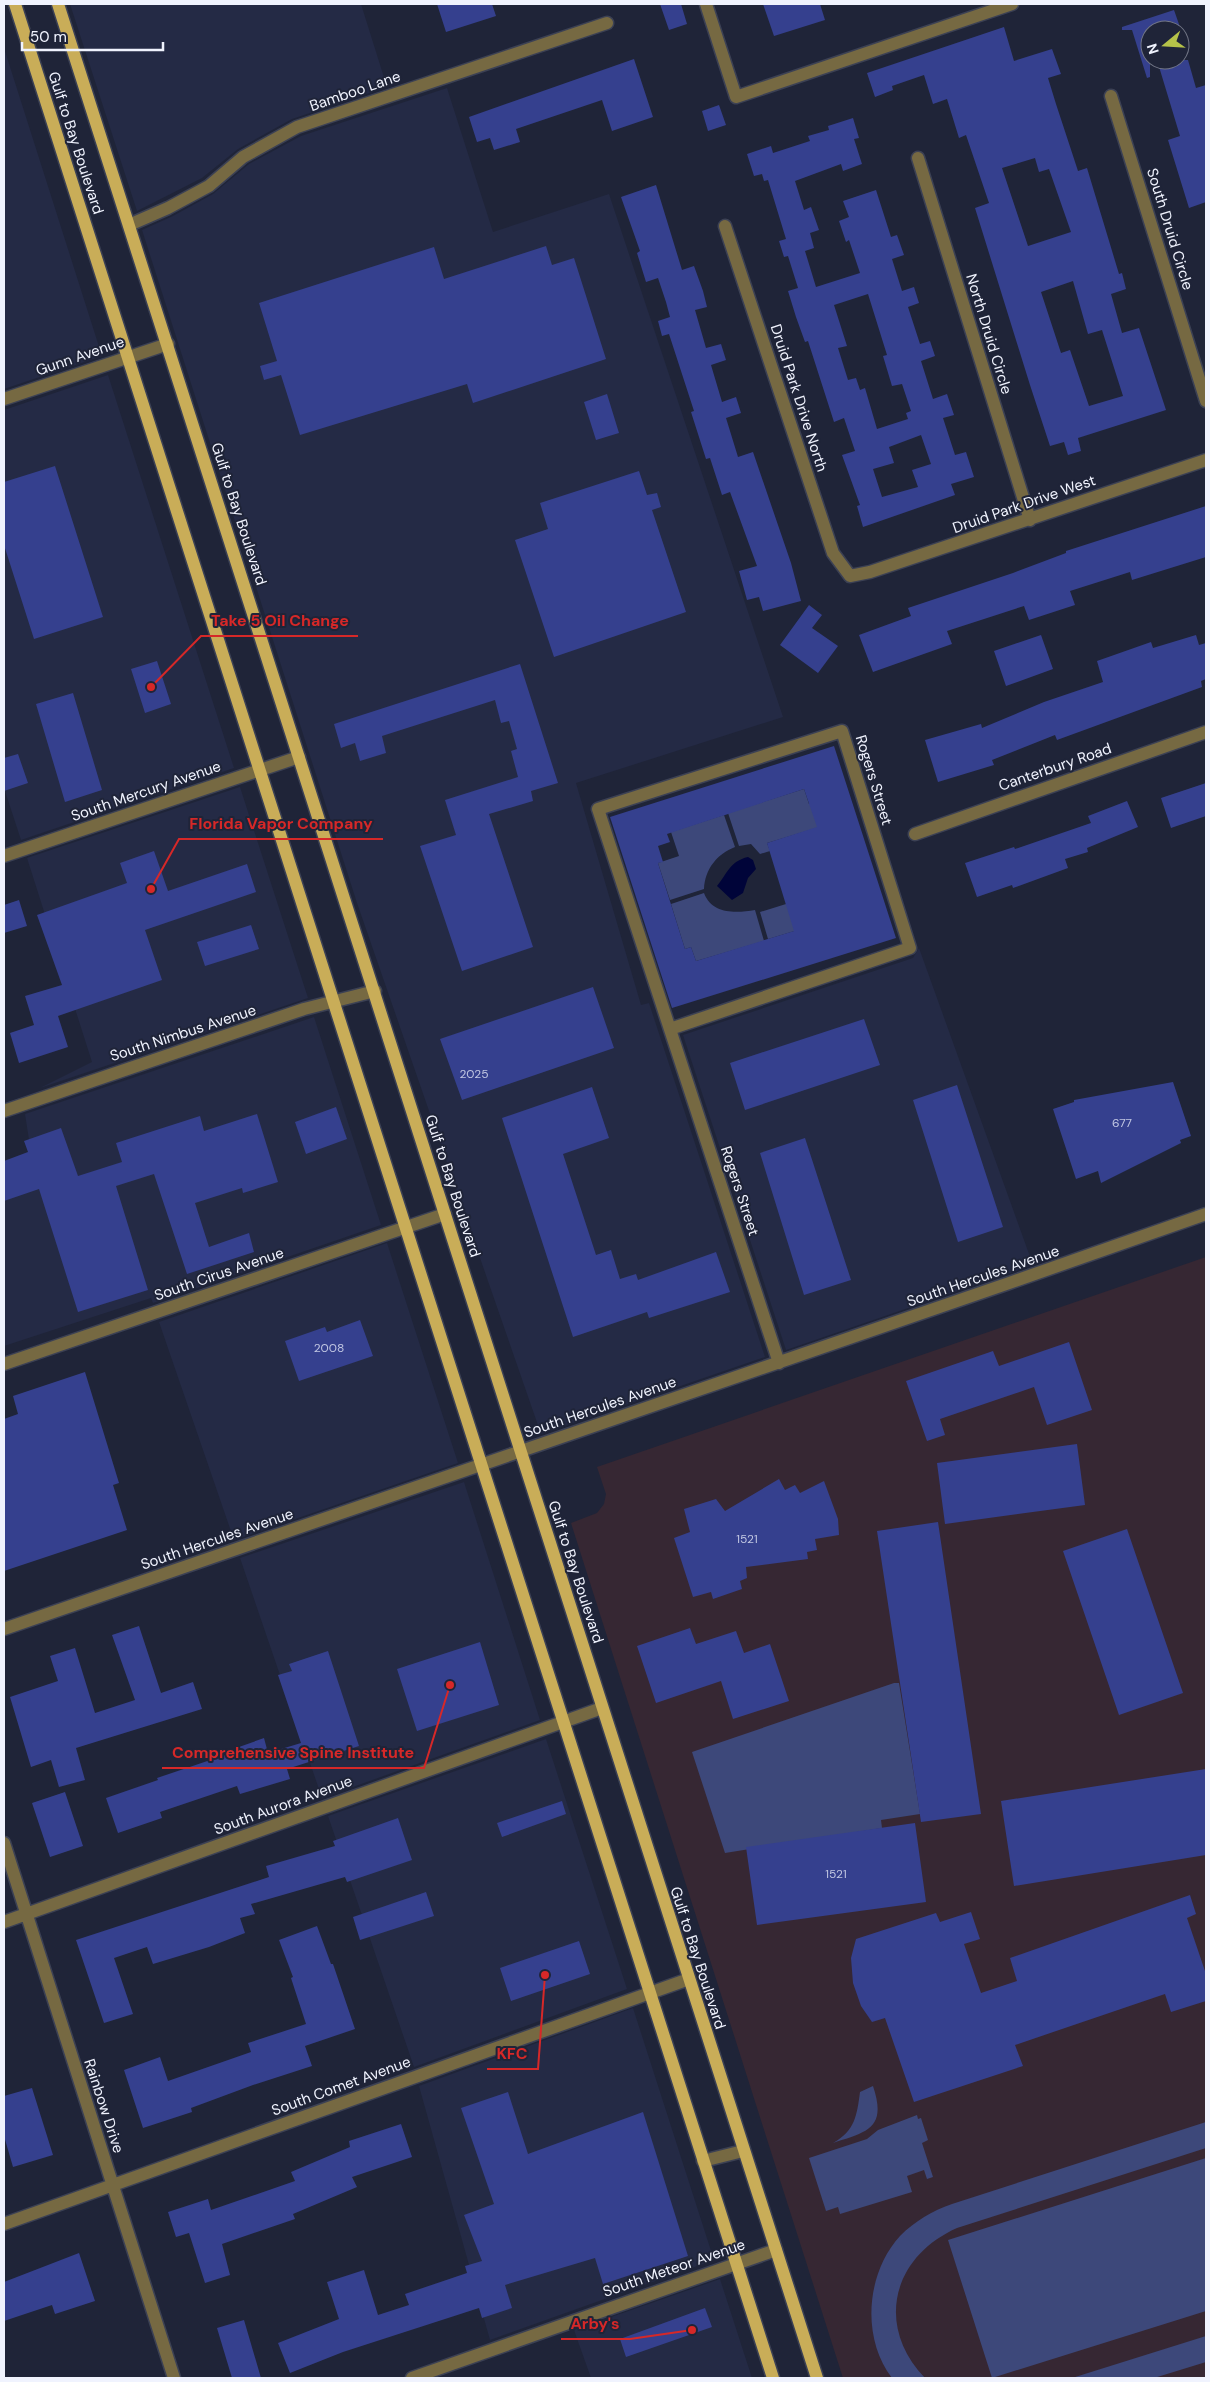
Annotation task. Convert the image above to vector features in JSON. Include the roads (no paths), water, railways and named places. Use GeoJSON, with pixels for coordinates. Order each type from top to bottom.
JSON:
{"type":"FeatureCollection","features":[{"type":"Feature","properties":{"kind":"main road","name":"Gulf to Bay Boulevard"},"geometry":{"type":"LineString","coordinates":[[15,4],[773,2378]]}},
{"type":"Feature","properties":{"kind":"main road","name":"Gulf to Bay Boulevard"},"geometry":{"type":"LineString","coordinates":[[58,4],[817,2378]]}},
{"type":"Feature","properties":{"kind":"street"},"geometry":{"type":"LineString","coordinates":[[706,4],[736,97],[1012,4]]}},
{"type":"Feature","properties":{"kind":"street","name":"Bamboo Lane"},"geometry":{"type":"LineString","coordinates":[[129,225],[168,208],[208,186],[242,157],[297,127],[607,23]]}},
{"type":"Feature","properties":{"kind":"street","name":"South Druid Circle"},"geometry":{"type":"LineString","coordinates":[[1111,96],[1206,401]]}},
{"type":"Feature","properties":{"kind":"street","name":"North Druid Circle"},"geometry":{"type":"LineString","coordinates":[[918,158],[1030,520]]}},
{"type":"Feature","properties":{"kind":"street","name":"Druid Park Drive North"},"geometry":{"type":"LineString","coordinates":[[726,226],[833,554],[850,576]]}},
{"type":"Feature","properties":{"kind":"street","name":"Gunn Avenue"},"geometry":{"type":"LineString","coordinates":[[4,399],[168,344]]}},
{"type":"Feature","properties":{"kind":"street","name":"Druid Park Drive West"},"geometry":{"type":"LineString","coordinates":[[850,576],[870,572],[1030,520],[1206,460]]}},
{"type":"Feature","properties":{"kind":"street","name":"Rogers Street"},"geometry":{"type":"LineString","coordinates":[[670,1029],[910,948],[842,731],[598,809],[779,1363]]}},
{"type":"Feature","properties":{"kind":"street","name":"Canterbury Road"},"geometry":{"type":"LineString","coordinates":[[915,834],[1206,732]]}},
{"type":"Feature","properties":{"kind":"street","name":"South Mercury Avenue"},"geometry":{"type":"LineString","coordinates":[[4,856],[299,757]]}},
{"type":"Feature","properties":{"kind":"street","name":"South Nimbus Avenue"},"geometry":{"type":"LineString","coordinates":[[4,1111],[304,1009],[375,991]]}},
{"type":"Feature","properties":{"kind":"street","name":"South Cirus Avenue"},"geometry":{"type":"LineString","coordinates":[[4,1364],[445,1214]]}},
{"type":"Feature","properties":{"kind":"street","name":"South Hercules Avenue"},"geometry":{"type":"LineString","coordinates":[[4,1629],[1206,1214]]}},
{"type":"Feature","properties":{"kind":"street","name":"South Aurora Avenue"},"geometry":{"type":"LineString","coordinates":[[4,1922],[602,1708]]}},
{"type":"Feature","properties":{"kind":"street","name":"Rainbow Drive"},"geometry":{"type":"LineString","coordinates":[[4,1843],[174,2378]]}},
{"type":"Feature","properties":{"kind":"street","name":"South Comet Avenue"},"geometry":{"type":"LineString","coordinates":[[4,2224],[689,1979]]}},
{"type":"Feature","properties":{"kind":"street"},"geometry":{"type":"LineString","coordinates":[[703,2161],[743,2151]]}},
{"type":"Feature","properties":{"kind":"street","name":"South Meteor Avenue"},"geometry":{"type":"LineString","coordinates":[[412,2378],[776,2250]]}},
{"type":"Feature","properties":{"kind":"place","name":"Take 5 Oil Change"},"geometry":{"type":"Point","coordinates":[151,687]}},
{"type":"Feature","properties":{"kind":"place","name":"Florida Vapor Company"},"geometry":{"type":"Point","coordinates":[151,889]}},
{"type":"Feature","properties":{"kind":"place","name":"Comprehensive Spine Institute"},"geometry":{"type":"Point","coordinates":[450,1685]}},
{"type":"Feature","properties":{"kind":"place","name":"KFC"},"geometry":{"type":"Point","coordinates":[545,1975]}},
{"type":"Feature","properties":{"kind":"place","name":"Arby's"},"geometry":{"type":"Point","coordinates":[692,2330]}}]}
